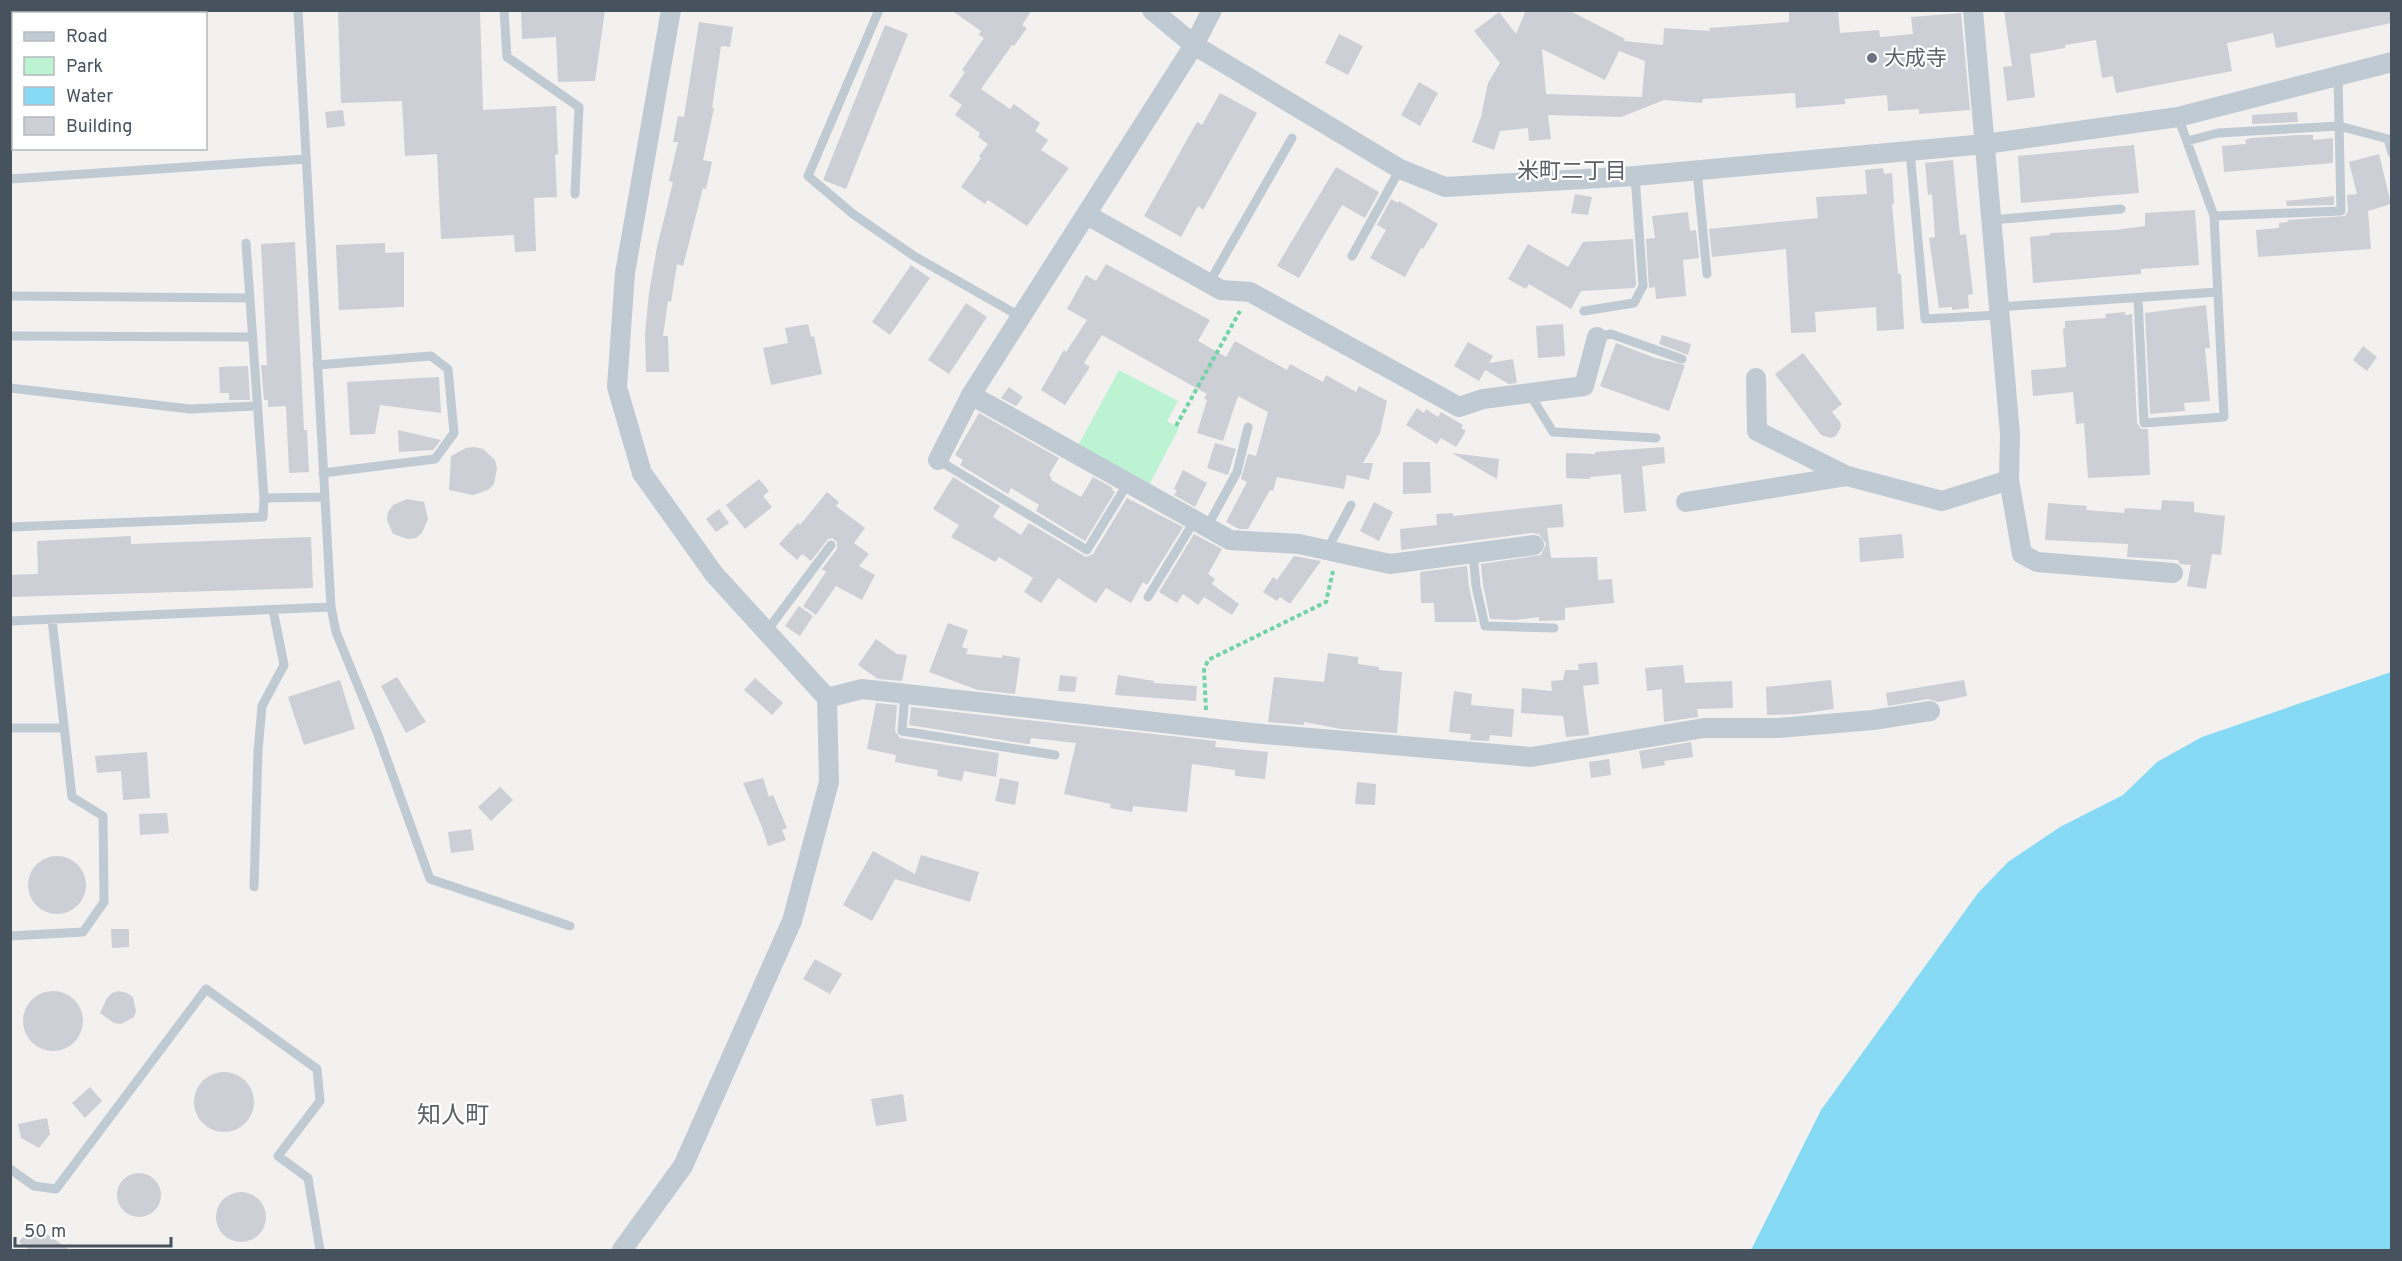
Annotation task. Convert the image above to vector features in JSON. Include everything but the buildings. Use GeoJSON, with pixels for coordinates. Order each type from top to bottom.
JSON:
{"type":"FeatureCollection","features":[{"type":"Feature","properties":{"kind":"street"},"geometry":{"type":"LineString","coordinates":[[622,1251],[683,1166],[792,921],[829,782],[827,698],[714,574],[642,473],[617,387],[625,273],[671,10]]}},
{"type":"Feature","properties":{"kind":"street"},"geometry":{"type":"LineString","coordinates":[[1152,10],[1194,45],[1400,169],[1445,187],[1635,177],[1985,144],[2178,117],[2391,62]]}},
{"type":"Feature","properties":{"kind":"street"},"geometry":{"type":"LineString","coordinates":[[938,460],[971,395],[1194,45],[1212,10]]}},
{"type":"Feature","properties":{"kind":"street"},"geometry":{"type":"LineString","coordinates":[[1973,10],[2010,434],[2009,480],[2022,554],[2037,562],[2174,573]]}},
{"type":"Feature","properties":{"kind":"street"},"geometry":{"type":"LineString","coordinates":[[1087,215],[1221,290],[1250,292],[1459,407],[1483,399],[1584,386],[1597,338]]}},
{"type":"Feature","properties":{"kind":"street"},"geometry":{"type":"LineString","coordinates":[[1756,378],[1757,431],[1847,476],[1942,501],[2009,480]]}},
{"type":"Feature","properties":{"kind":"street"},"geometry":{"type":"LineString","coordinates":[[971,395],[1230,540],[1299,544],[1390,564],[1534,545]]}},
{"type":"Feature","properties":{"kind":"street"},"geometry":{"type":"LineString","coordinates":[[1686,502],[1847,476]]}},
{"type":"Feature","properties":{"kind":"street"},"geometry":{"type":"LineString","coordinates":[[827,698],[862,689],[1208,728],[1531,757],[1704,728],[1778,728],[1873,720],[1930,711]]}},
{"type":"Feature","properties":{"kind":"lane"},"geometry":{"type":"LineString","coordinates":[[298,10],[331,607],[336,632],[377,732],[430,879],[570,926]]}},
{"type":"Feature","properties":{"kind":"lane"},"geometry":{"type":"LineString","coordinates":[[504,10],[507,57],[579,107],[575,194]]}},
{"type":"Feature","properties":{"kind":"lane"},"geometry":{"type":"LineString","coordinates":[[879,10],[808,176],[853,214],[914,256],[1021,317]]}},
{"type":"Feature","properties":{"kind":"lane"},"geometry":{"type":"LineString","coordinates":[[2214,216],[2341,211],[2338,75]]}},
{"type":"Feature","properties":{"kind":"lane"},"geometry":{"type":"LineString","coordinates":[[2138,298],[2144,423],[2224,417],[2214,216],[2178,117]]}},
{"type":"Feature","properties":{"kind":"lane"},"geometry":{"type":"LineString","coordinates":[[2187,141],[2218,133],[2339,126],[2390,140],[2391,153]]}},
{"type":"Feature","properties":{"kind":"lane"},"geometry":{"type":"LineString","coordinates":[[1209,283],[1292,138]]}},
{"type":"Feature","properties":{"kind":"lane"},"geometry":{"type":"LineString","coordinates":[[1911,151],[1925,319],[2217,292]]}},
{"type":"Feature","properties":{"kind":"lane"},"geometry":{"type":"LineString","coordinates":[[10,179],[306,159]]}},
{"type":"Feature","properties":{"kind":"lane"},"geometry":{"type":"LineString","coordinates":[[1352,256],[1400,169]]}},
{"type":"Feature","properties":{"kind":"lane"},"geometry":{"type":"LineString","coordinates":[[1697,171],[1707,274]]}},
{"type":"Feature","properties":{"kind":"lane"},"geometry":{"type":"LineString","coordinates":[[1584,311],[1634,303],[1643,286],[1635,177]]}},
{"type":"Feature","properties":{"kind":"lane"},"geometry":{"type":"LineString","coordinates":[[1991,220],[2121,209]]}},
{"type":"Feature","properties":{"kind":"lane"},"geometry":{"type":"LineString","coordinates":[[10,527],[263,517],[264,498],[246,243]]}},
{"type":"Feature","properties":{"kind":"lane"},"geometry":{"type":"LineString","coordinates":[[10,296],[250,298]]}},
{"type":"Feature","properties":{"kind":"lane"},"geometry":{"type":"LineString","coordinates":[[1597,338],[1611,334],[1682,359]]}},
{"type":"Feature","properties":{"kind":"lane"},"geometry":{"type":"LineString","coordinates":[[10,336],[252,337]]}},
{"type":"Feature","properties":{"kind":"lane"},"geometry":{"type":"LineString","coordinates":[[317,365],[431,356],[448,369],[454,433],[435,459],[323,473]]}},
{"type":"Feature","properties":{"kind":"lane"},"geometry":{"type":"LineString","coordinates":[[10,388],[190,409],[257,406]]}},
{"type":"Feature","properties":{"kind":"lane"},"geometry":{"type":"LineString","coordinates":[[1529,393],[1553,432],[1656,438]]}},
{"type":"Feature","properties":{"kind":"lane"},"geometry":{"type":"LineString","coordinates":[[1148,597],[1237,472],[1248,427]]}},
{"type":"Feature","properties":{"kind":"lane"},"geometry":{"type":"LineString","coordinates":[[938,460],[1087,550],[1128,483]]}},
{"type":"Feature","properties":{"kind":"lane"},"geometry":{"type":"LineString","coordinates":[[264,498],[325,497]]}},
{"type":"Feature","properties":{"kind":"lane"},"geometry":{"type":"LineString","coordinates":[[1331,551],[1351,505]]}},
{"type":"Feature","properties":{"kind":"lane"},"geometry":{"type":"LineString","coordinates":[[766,632],[831,545]]}},
{"type":"Feature","properties":{"kind":"lane"},"geometry":{"type":"LineString","coordinates":[[1473,553],[1476,586],[1485,626],[1554,628]]}},
{"type":"Feature","properties":{"kind":"lane"},"geometry":{"type":"LineString","coordinates":[[10,621],[331,607]]}},
{"type":"Feature","properties":{"kind":"lane"},"geometry":{"type":"LineString","coordinates":[[254,887],[258,751],[262,706],[284,665],[273,610]]}},
{"type":"Feature","properties":{"kind":"lane"},"geometry":{"type":"LineString","coordinates":[[10,936],[83,932],[104,902],[103,816],[72,797],[52,619]]}},
{"type":"Feature","properties":{"kind":"lane"},"geometry":{"type":"LineString","coordinates":[[905,694],[902,731],[1055,755]]}},
{"type":"Feature","properties":{"kind":"lane"},"geometry":{"type":"LineString","coordinates":[[10,728],[63,728]]}},
{"type":"Feature","properties":{"kind":"lane"},"geometry":{"type":"LineString","coordinates":[[10,1169],[34,1186],[56,1189],[206,989],[317,1069],[320,1101],[278,1156],[308,1178],[320,1251]]}},
{"type":"Feature","properties":{"kind":"path"},"geometry":{"type":"LineString","coordinates":[[1176,426],[1250,292]]}},
{"type":"Feature","properties":{"kind":"path"},"geometry":{"type":"LineString","coordinates":[[1208,728],[1204,670],[1208,660],[1326,602],[1331,551]]}},
{"type":"Feature","properties":{"kind":"green space"},"geometry":{"type":"Polygon","coordinates":[[[1119,370],[1178,401],[1167,421],[1179,428],[1149,485],[1078,446],[1119,370]]]}},
{"type":"Feature","properties":{"kind":"water"},"geometry":{"type":"Polygon","coordinates":[[[11,10],[28,11],[12,12],[11,123],[11,10]]]}},
{"type":"Feature","properties":{"kind":"water"},"geometry":{"type":"Polygon","coordinates":[[[2391,672],[2391,1250],[1751,1250],[1821,1110],[1978,893],[2008,862],[2060,827],[2123,795],[2157,762],[2202,737],[2391,672]]]}},
{"type":"Feature","properties":{"kind":"place","name":"大成寺"},"geometry":{"type":"Point","coordinates":[1872,58]}},
{"type":"Feature","properties":{"kind":"district","name":"米町二丁目"},"geometry":{"type":"Point","coordinates":[1572,170]}},
{"type":"Feature","properties":{"kind":"district","name":"知人町"},"geometry":{"type":"Point","coordinates":[453,1115]}}]}
